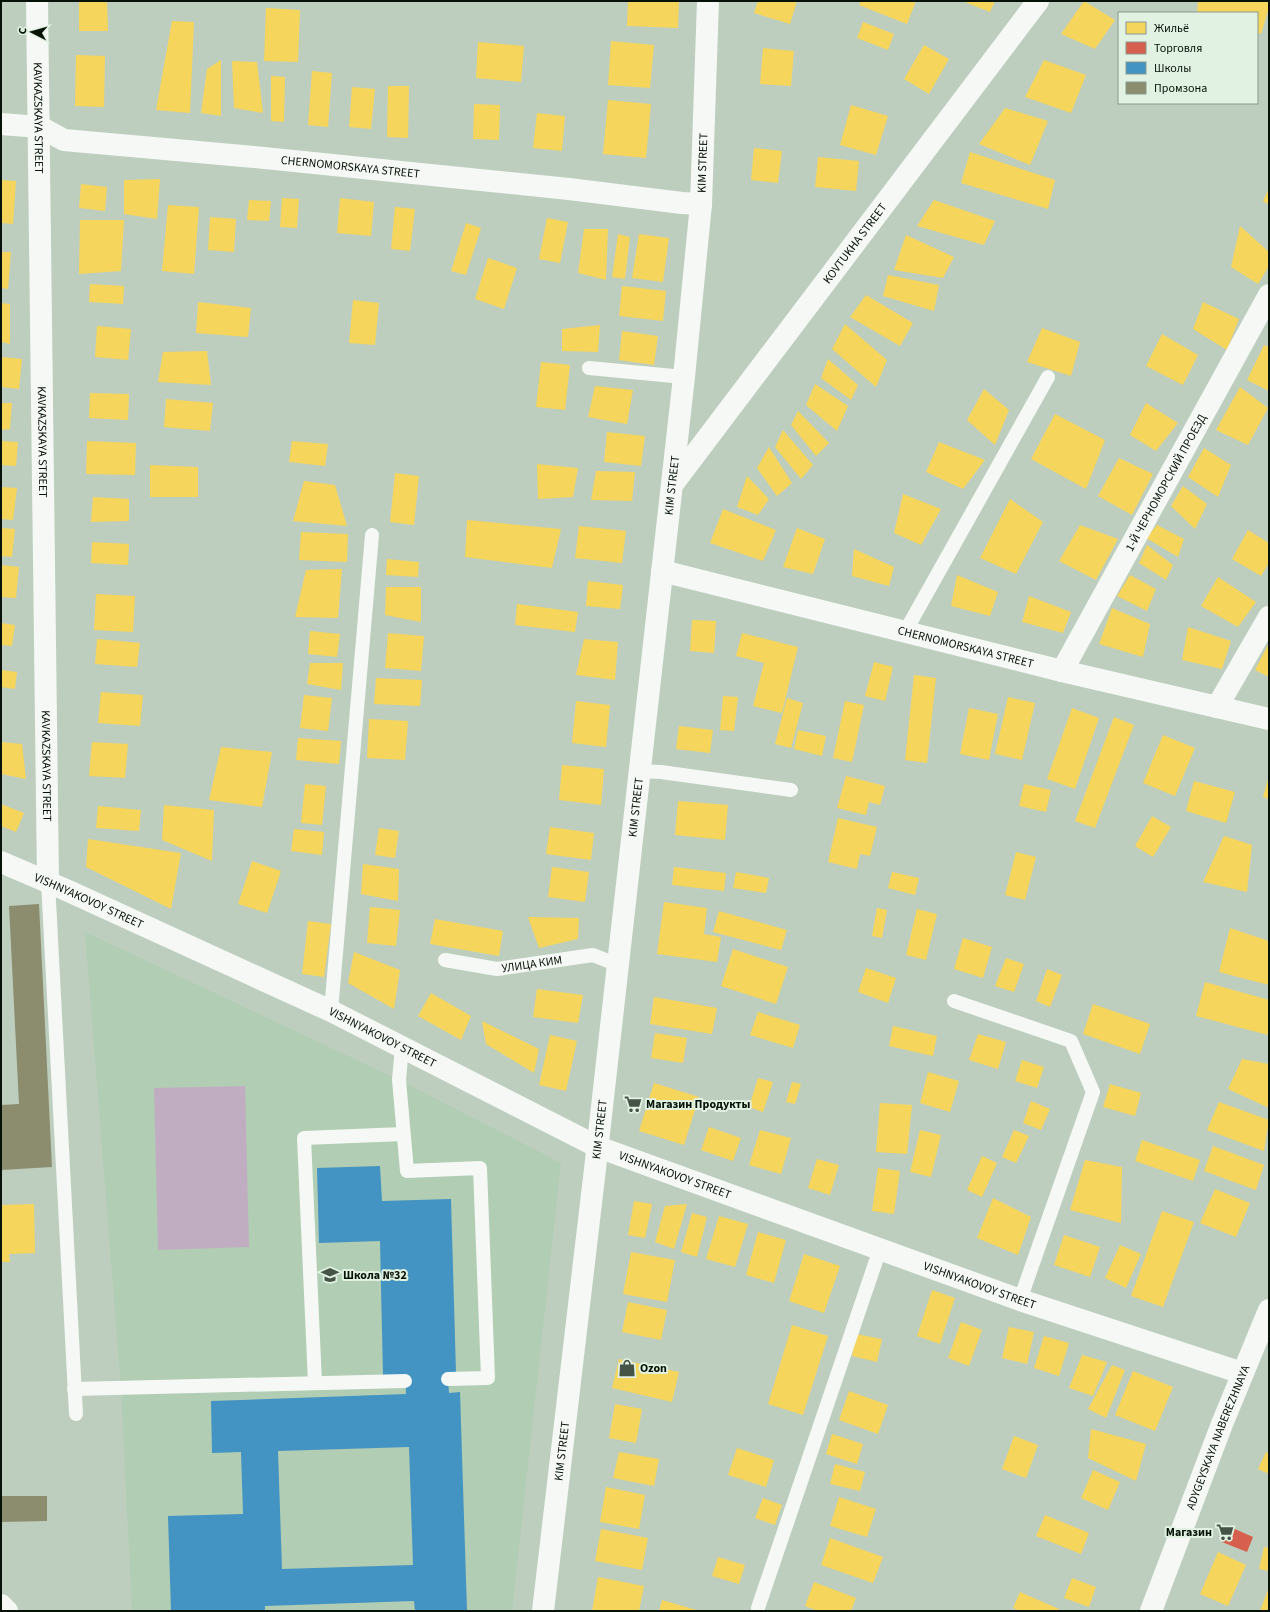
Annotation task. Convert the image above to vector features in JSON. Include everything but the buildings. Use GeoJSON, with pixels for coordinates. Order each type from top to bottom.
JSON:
{"type":"FeatureCollection","features":[{"type":"Feature","properties":{"kind":"street","name":"KAVKAZSKAYA STREET"},"geometry":{"type":"LineString","coordinates":[[38,1],[48,882]]}},
{"type":"Feature","properties":{"kind":"street","name":"KIM STREET"},"geometry":{"type":"LineString","coordinates":[[542,1611],[598,1147],[684,377],[701,204],[708,1]]}},
{"type":"Feature","properties":{"kind":"street","name":"KOVTUKHA STREET"},"geometry":{"type":"LineString","coordinates":[[672,486],[1038,1]]}},
{"type":"Feature","properties":{"kind":"street","name":"CHERNOMORSKAYA STREET"},"geometry":{"type":"LineString","coordinates":[[1,124],[40,128],[64,140],[301,162],[701,204]]}},
{"type":"Feature","properties":{"kind":"street","name":"1-Й ЧЕРНОМОРСКИЙ ПРОЕЗД"},"geometry":{"type":"LineString","coordinates":[[1062,671],[1269,295]]}},
{"type":"Feature","properties":{"kind":"street","name":"CHERNOMORSKAYA STREET"},"geometry":{"type":"LineString","coordinates":[[662,571],[1062,671],[1269,719]]}},
{"type":"Feature","properties":{"kind":"street"},"geometry":{"type":"LineString","coordinates":[[1217,706],[1269,617]]}},
{"type":"Feature","properties":{"kind":"street","name":"VISHNYAKOVOY STREET"},"geometry":{"type":"LineString","coordinates":[[1,862],[331,1011],[598,1147],[1020,1300],[1242,1373]]}},
{"type":"Feature","properties":{"kind":"street","name":"ADYGEYSKAYA NABEREZHNAYA"},"geometry":{"type":"LineString","coordinates":[[1153,1611],[1242,1373],[1269,1310]]}},
{"type":"Feature","properties":{"kind":"street"},"geometry":{"type":"LineString","coordinates":[[1,1605],[7,1611]]}},
{"type":"Feature","properties":{"kind":"lane"},"geometry":{"type":"LineString","coordinates":[[589,368],[684,377]]}},
{"type":"Feature","properties":{"kind":"lane"},"geometry":{"type":"LineString","coordinates":[[905,632],[1048,377]]}},
{"type":"Feature","properties":{"kind":"lane"},"geometry":{"type":"LineString","coordinates":[[331,1011],[372,535]]}},
{"type":"Feature","properties":{"kind":"lane"},"geometry":{"type":"LineString","coordinates":[[640,771],[661,772],[791,790]]}},
{"type":"Feature","properties":{"kind":"lane"},"geometry":{"type":"LineString","coordinates":[[48,882],[76,1414]]}},
{"type":"Feature","properties":{"kind":"lane","name":"УЛИЦА КИМ"},"geometry":{"type":"LineString","coordinates":[[445,960],[497,969],[593,955],[618,965]]}},
{"type":"Feature","properties":{"kind":"lane"},"geometry":{"type":"LineString","coordinates":[[954,1001],[1071,1041],[1093,1092],[1020,1300]]}},
{"type":"Feature","properties":{"kind":"lane"},"geometry":{"type":"LineString","coordinates":[[402,1047],[399,1080],[407,1170],[480,1168],[488,1378],[448,1379]]}},
{"type":"Feature","properties":{"kind":"lane"},"geometry":{"type":"LineString","coordinates":[[315,1383],[304,1138],[403,1134]]}},
{"type":"Feature","properties":{"kind":"lane"},"geometry":{"type":"LineString","coordinates":[[758,1608],[880,1249]]}},
{"type":"Feature","properties":{"kind":"lane"},"geometry":{"type":"LineString","coordinates":[[74,1389],[405,1381]]}},
{"type":"Feature","properties":{"kind":"shaded area","name":"Школа №32"},"geometry":{"type":"Polygon","coordinates":[[[85,932],[399,1080],[561,1163],[512,1611],[132,1611],[121,1388],[85,932]]]}},
{"type":"Feature","properties":{"kind":"shaded area"},"geometry":{"type":"Polygon","coordinates":[[[245,1086],[249,1247],[158,1250],[154,1088],[245,1086]]]}},
{"type":"Feature","properties":{"kind":"place","name":"Магазин Продукты"},"geometry":{"type":"Point","coordinates":[633,1104]}},
{"type":"Feature","properties":{"kind":"place","name":"Школа №32"},"geometry":{"type":"Point","coordinates":[330,1275]}},
{"type":"Feature","properties":{"kind":"place","name":"Ozon"},"geometry":{"type":"Point","coordinates":[627,1368]}},
{"type":"Feature","properties":{"kind":"place","name":"Магазин"},"geometry":{"type":"Point","coordinates":[1225,1532]}}]}
